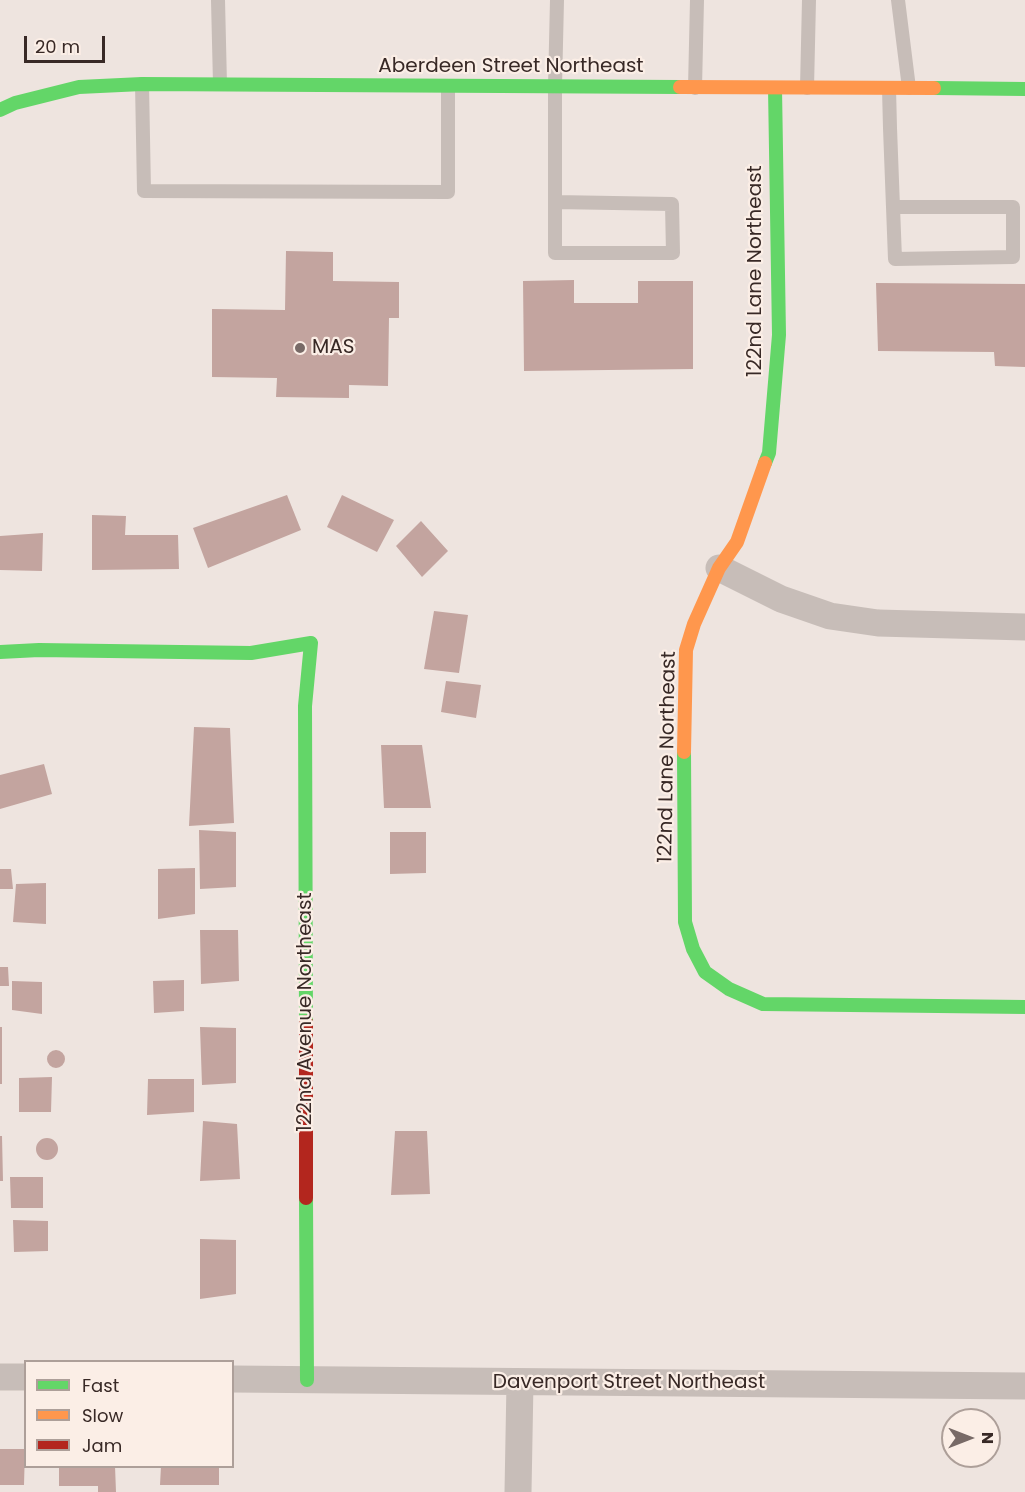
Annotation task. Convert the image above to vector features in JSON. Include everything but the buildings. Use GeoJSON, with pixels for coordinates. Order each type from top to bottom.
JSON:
{"type":"FeatureCollection","features":[{"type":"Feature","properties":{"kind":"street","name":"Aberdeen Street Northeast"},"geometry":{"type":"LineString","coordinates":[[0,110],[15,103],[79,87],[142,84],[1025,89]]}},
{"type":"Feature","properties":{"kind":"street","name":"122nd Lane Northeast"},"geometry":{"type":"LineString","coordinates":[[775,88],[779,334],[769,453],[737,542],[719,568],[694,624],[686,650],[684,684],[685,922],[693,949],[705,972],[729,989],[763,1004],[1025,1007]]}},
{"type":"Feature","properties":{"kind":"street"},"geometry":{"type":"LineString","coordinates":[[719,568],[781,599],[830,616],[878,623],[1025,627]]}},
{"type":"Feature","properties":{"kind":"street","name":"122nd Avenue Northeast"},"geometry":{"type":"LineString","coordinates":[[0,652],[39,650],[251,653],[310,643],[305,706],[307,1380]]}},
{"type":"Feature","properties":{"kind":"street"},"geometry":{"type":"LineString","coordinates":[[0,1377],[24,1377]]}},
{"type":"Feature","properties":{"kind":"street","name":"Davenport Street Northeast"},"geometry":{"type":"LineString","coordinates":[[234,1380],[1025,1386]]}},
{"type":"Feature","properties":{"kind":"street"},"geometry":{"type":"LineString","coordinates":[[518,1492],[520,1382]]}},
{"type":"Feature","properties":{"kind":"lane"},"geometry":{"type":"LineString","coordinates":[[218,0],[219,84]]}},
{"type":"Feature","properties":{"kind":"lane"},"geometry":{"type":"LineString","coordinates":[[555,202],[672,204],[673,253],[555,253],[555,202],[555,87],[557,0]]}},
{"type":"Feature","properties":{"kind":"lane"},"geometry":{"type":"LineString","coordinates":[[695,88],[697,0]]}},
{"type":"Feature","properties":{"kind":"lane"},"geometry":{"type":"LineString","coordinates":[[807,88],[809,0]]}},
{"type":"Feature","properties":{"kind":"lane"},"geometry":{"type":"LineString","coordinates":[[898,0],[909,88]]}},
{"type":"Feature","properties":{"kind":"lane"},"geometry":{"type":"LineString","coordinates":[[142,84],[144,191],[448,192],[448,86]]}},
{"type":"Feature","properties":{"kind":"lane"},"geometry":{"type":"LineString","coordinates":[[889,88],[893,207],[895,259],[1013,257],[1013,207],[893,207]]}},
{"type":"Feature","properties":{"kind":"traffic: fast"},"geometry":{"type":"LineString","coordinates":[[0,110],[15,103],[79,87],[142,84],[680,87]]}},
{"type":"Feature","properties":{"kind":"traffic: fast"},"geometry":{"type":"LineString","coordinates":[[765,463],[769,453],[779,335],[775,88]]}},
{"type":"Feature","properties":{"kind":"traffic: fast"},"geometry":{"type":"LineString","coordinates":[[934,88],[1025,89]]}},
{"type":"Feature","properties":{"kind":"traffic: fast"},"geometry":{"type":"LineString","coordinates":[[0,652],[39,650],[251,653],[311,643],[305,706],[306,1022]]}},
{"type":"Feature","properties":{"kind":"traffic: fast"},"geometry":{"type":"LineString","coordinates":[[684,752],[685,922],[693,949],[705,972],[729,989],[763,1004],[1025,1007]]}},
{"type":"Feature","properties":{"kind":"traffic: fast"},"geometry":{"type":"LineString","coordinates":[[306,1198],[307,1380]]}},
{"type":"Feature","properties":{"kind":"traffic: slow"},"geometry":{"type":"LineString","coordinates":[[680,87],[934,88]]}},
{"type":"Feature","properties":{"kind":"traffic: slow"},"geometry":{"type":"LineString","coordinates":[[684,752],[686,650],[694,624],[719,568],[737,542],[765,463]]}},
{"type":"Feature","properties":{"kind":"traffic: jam"},"geometry":{"type":"LineString","coordinates":[[306,1022],[306,1198]]}},
{"type":"Feature","properties":{"kind":"place","name":"MAS"},"geometry":{"type":"Point","coordinates":[300,348]}}]}
